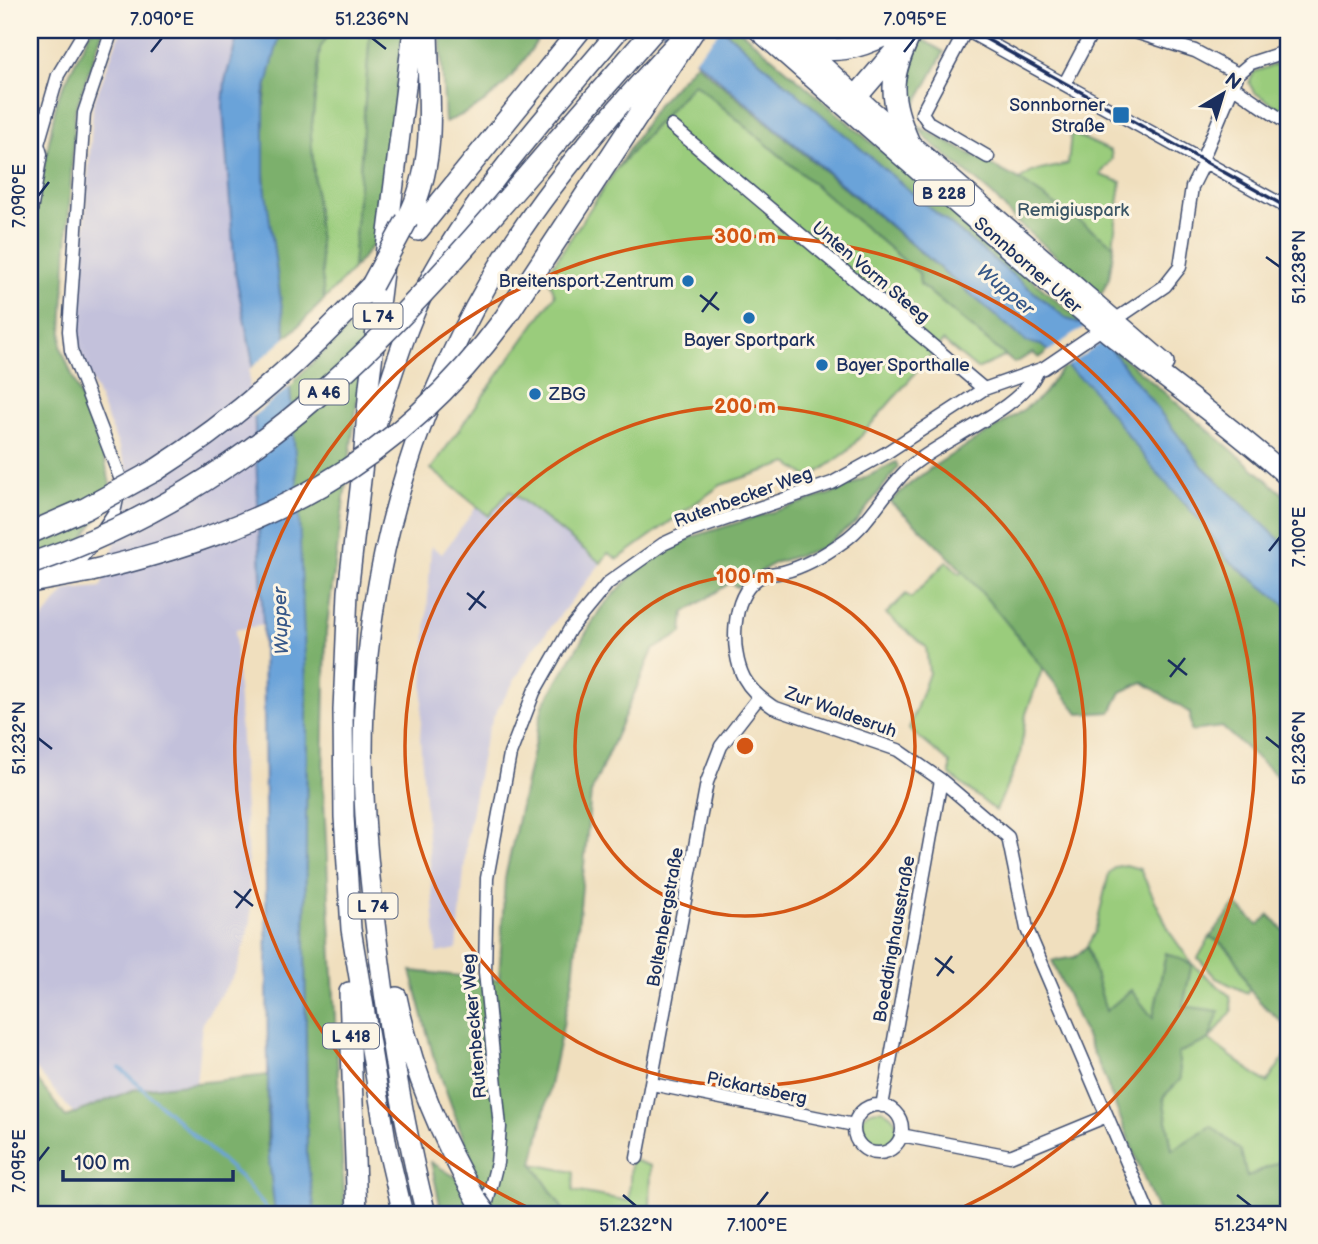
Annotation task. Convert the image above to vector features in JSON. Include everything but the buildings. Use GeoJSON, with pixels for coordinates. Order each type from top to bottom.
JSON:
{"type":"FeatureCollection","features":[{"type":"Feature","properties":{"kind":"highway"},"geometry":{"type":"LineString","coordinates":[[413,225],[429,155],[426,30]]}},
{"type":"Feature","properties":{"kind":"highway"},"geometry":{"type":"LineString","coordinates":[[413,225],[580,30]]}},
{"type":"Feature","properties":{"kind":"highway"},"geometry":{"type":"LineString","coordinates":[[30,582],[191,545],[278,510],[314,492],[404,429],[462,373],[505,318],[669,59],[692,30]]}},
{"type":"Feature","properties":{"kind":"highway"},"geometry":{"type":"LineString","coordinates":[[847,98],[911,30]]}},
{"type":"Feature","properties":{"kind":"highway"},"geometry":{"type":"LineString","coordinates":[[909,143],[893,101],[894,79],[911,30]]}},
{"type":"Feature","properties":{"kind":"highway"},"geometry":{"type":"LineString","coordinates":[[847,98],[889,32]]}},
{"type":"Feature","properties":{"kind":"highway"},"geometry":{"type":"LineString","coordinates":[[802,45],[840,51],[853,49],[889,32]]}},
{"type":"Feature","properties":{"kind":"highway","name":"A 46"},"geometry":{"type":"LineString","coordinates":[[30,564],[139,519],[197,487],[276,433],[378,342],[650,34]]}},
{"type":"Feature","properties":{"kind":"highway","name":"A 46"},"geometry":{"type":"LineString","coordinates":[[30,533],[121,490],[189,449],[281,378],[372,285],[413,225]]}},
{"type":"Feature","properties":{"kind":"main road","name":"L 74"},"geometry":{"type":"LineString","coordinates":[[404,1214],[387,1146],[351,929],[344,817],[343,709],[348,592],[369,386],[413,30]]}},
{"type":"Feature","properties":{"kind":"main road","name":"L 74"},"geometry":{"type":"LineString","coordinates":[[363,463],[405,332],[442,258],[497,178],[619,30]]}},
{"type":"Feature","properties":{"kind":"main road","name":"Sonnborner Ufer"},"geometry":{"type":"LineString","coordinates":[[758,30],[909,143],[1104,327]]}},
{"type":"Feature","properties":{"kind":"main road","name":"Sonnborner Ufer"},"geometry":{"type":"LineString","coordinates":[[784,30],[802,45],[847,98],[1104,327],[1182,379],[1209,409],[1288,477]]}},
{"type":"Feature","properties":{"kind":"main road","name":"L 74"},"geometry":{"type":"LineString","coordinates":[[425,1214],[394,1061],[364,822],[364,709],[370,634],[391,526],[429,402],[478,300],[505,255],[563,175],[669,59]]}},
{"type":"Feature","properties":{"kind":"main road","name":"L 74"},"geometry":{"type":"LineString","coordinates":[[378,596],[370,762],[374,838],[394,983],[419,1081],[447,1147],[483,1209]]}},
{"type":"Feature","properties":{"kind":"main road","name":"L 418"},"geometry":{"type":"LineString","coordinates":[[351,929],[345,954],[351,1017],[352,1144],[357,1214]]}},
{"type":"Feature","properties":{"kind":"street"},"geometry":{"type":"LineString","coordinates":[[30,217],[41,154],[34,142],[58,75],[85,30]]}},
{"type":"Feature","properties":{"kind":"street"},"geometry":{"type":"LineString","coordinates":[[30,582],[76,563],[114,513],[121,480],[71,350],[69,331],[84,113],[112,30]]}},
{"type":"Feature","properties":{"kind":"street"},"geometry":{"type":"LineString","coordinates":[[950,30],[965,30],[1288,208]]}},
{"type":"Feature","properties":{"kind":"street"},"geometry":{"type":"LineString","coordinates":[[965,30],[922,113],[928,122],[988,157]]}},
{"type":"Feature","properties":{"kind":"street"},"geometry":{"type":"LineString","coordinates":[[1065,83],[1093,30]]}},
{"type":"Feature","properties":{"kind":"street"},"geometry":{"type":"LineString","coordinates":[[1129,30],[1195,51],[1288,124]]}},
{"type":"Feature","properties":{"kind":"street"},"geometry":{"type":"LineString","coordinates":[[1235,80],[1251,63],[1288,51]]}},
{"type":"Feature","properties":{"kind":"street","name":"Rutenbecker Weg"},"geometry":{"type":"LineString","coordinates":[[483,1209],[497,1163],[500,1127],[485,972],[487,878],[510,754],[534,692],[554,653],[608,583],[663,544],[691,531],[832,483],[886,453],[984,389],[1005,379],[1040,370],[1174,279],[1182,259],[1192,187],[1235,80]]}},
{"type":"Feature","properties":{"kind":"street","name":"Unten Vorm Steeg"},"geometry":{"type":"LineString","coordinates":[[672,126],[984,389]]}},
{"type":"Feature","properties":{"kind":"street","name":"Zur Waldesruh"},"geometry":{"type":"LineString","coordinates":[[1040,370],[1014,400],[909,468],[856,531],[844,541],[817,558],[783,572],[767,573],[757,579],[748,589],[736,623],[736,647],[741,671],[759,698],[773,707],[898,750],[942,780],[1009,837],[1027,929],[1149,1214]]}},
{"type":"Feature","properties":{"kind":"street","name":"Boltenbergstraße"},"geometry":{"type":"LineString","coordinates":[[637,1158],[712,763],[730,732],[759,698]]}},
{"type":"Feature","properties":{"kind":"street","name":"Boeddinghausstraße"},"geometry":{"type":"LineString","coordinates":[[881,1106],[942,780]]}},
{"type":"Feature","properties":{"kind":"street","name":"Pickartsberg"},"geometry":{"type":"LineString","coordinates":[[652,1084],[854,1125]]}},
{"type":"Feature","properties":{"kind":"street"},"geometry":{"type":"LineString","coordinates":[[881,1106],[898,1116],[901,1135],[898,1142],[886,1152],[870,1152],[857,1142],[854,1125],[867,1108],[881,1106]]}},
{"type":"Feature","properties":{"kind":"street"},"geometry":{"type":"LineString","coordinates":[[901,1135],[1010,1156],[1107,1116]]}},
{"type":"Feature","properties":{"kind":"shaded area"},"geometry":{"type":"Polygon","coordinates":[[[121,30],[239,30],[225,81],[224,135],[235,272],[252,358],[263,625],[235,630],[251,921],[236,972],[202,1023],[196,1083],[131,1090],[73,1113],[30,1062],[30,635],[66,590],[101,587],[126,509],[130,486],[126,465],[80,351],[78,333],[93,105],[121,30]]]}},
{"type":"Feature","properties":{"kind":"shaded area"},"geometry":{"type":"Polygon","coordinates":[[[510,490],[601,563],[532,651],[493,717],[484,744],[467,837],[457,949],[437,953],[420,738],[431,546],[442,554],[477,506],[489,516],[510,490]]]}},
{"type":"Feature","properties":{"kind":"green space"},"geometry":{"type":"Polygon","coordinates":[[[91,30],[103,30],[75,111],[61,347],[104,457],[113,497],[30,610],[30,414],[34,405],[30,383],[30,241],[57,99],[91,30]]]}},
{"type":"Feature","properties":{"kind":"green space"},"geometry":{"type":"Polygon","coordinates":[[[281,30],[332,30],[320,48],[311,135],[324,300],[286,338],[269,222],[263,144],[264,105],[270,67],[281,30]]]}},
{"type":"Feature","properties":{"kind":"green space"},"geometry":{"type":"Polygon","coordinates":[[[332,30],[370,30],[353,269],[324,300],[311,135],[320,48],[332,30]]]}},
{"type":"Feature","properties":{"kind":"green space"},"geometry":{"type":"Polygon","coordinates":[[[370,30],[403,30],[378,239],[353,269],[370,30]]]}},
{"type":"Feature","properties":{"kind":"green space"},"geometry":{"type":"Polygon","coordinates":[[[440,30],[544,30],[524,61],[503,86],[478,106],[445,122],[440,30]]]}},
{"type":"Feature","properties":{"kind":"green space"},"geometry":{"type":"Polygon","coordinates":[[[724,30],[740,30],[1085,325],[1076,325],[1067,319],[920,200],[724,30]]]}},
{"type":"Feature","properties":{"kind":"green space"},"geometry":{"type":"Polygon","coordinates":[[[805,30],[871,30],[854,38],[839,40],[805,30]]]}},
{"type":"Feature","properties":{"kind":"green space"},"geometry":{"type":"Polygon","coordinates":[[[920,30],[926,30],[922,39],[944,52],[910,115],[901,75],[920,30]]]}},
{"type":"Feature","properties":{"kind":"green space"},"geometry":{"type":"Polygon","coordinates":[[[1288,60],[1288,114],[1254,92],[1249,83],[1254,72],[1288,60]]]}},
{"type":"Feature","properties":{"kind":"green space"},"geometry":{"type":"Polygon","coordinates":[[[696,63],[1027,342],[1041,345],[1049,351],[1039,358],[1033,353],[1014,363],[920,284],[919,273],[694,83],[617,168],[657,105],[696,63]]]}},
{"type":"Feature","properties":{"kind":"green space","name":"Bayer Sportpark"},"geometry":{"type":"Polygon","coordinates":[[[694,82],[919,273],[920,284],[1006,356],[977,369],[943,341],[847,452],[810,478],[788,463],[721,485],[618,559],[608,553],[601,563],[510,491],[489,516],[431,469],[555,295],[547,274],[617,168],[694,82]]]}},
{"type":"Feature","properties":{"kind":"green space"},"geometry":{"type":"Polygon","coordinates":[[[917,126],[1018,179],[1114,245],[1109,278],[1101,295],[1017,222],[994,196],[926,138],[917,126]]]}},
{"type":"Feature","properties":{"kind":"green space","name":"Remigiuspark"},"geometry":{"type":"Polygon","coordinates":[[[1071,133],[1111,151],[1112,159],[1100,175],[1121,182],[1109,277],[994,196],[1032,172],[1068,164],[1071,133]]]}},
{"type":"Feature","properties":{"kind":"green space"},"geometry":{"type":"Polygon","coordinates":[[[370,306],[326,632],[323,781],[345,1214],[315,1214],[307,1158],[307,709],[290,385],[370,306]]]}},
{"type":"Feature","properties":{"kind":"green space"},"geometry":{"type":"Polygon","coordinates":[[[1105,342],[1288,498],[1288,548],[1203,467],[1105,342]]]}},
{"type":"Feature","properties":{"kind":"green space"},"geometry":{"type":"Polygon","coordinates":[[[1066,366],[1090,385],[1157,473],[1206,527],[1226,558],[1288,607],[1288,786],[1222,727],[1191,731],[1190,713],[1143,682],[1121,692],[1111,712],[1079,714],[967,576],[917,525],[890,502],[925,472],[1039,398],[1066,366]]]}},
{"type":"Feature","properties":{"kind":"green space"},"geometry":{"type":"Polygon","coordinates":[[[896,462],[898,467],[857,521],[822,548],[774,563],[737,587],[730,583],[684,613],[682,633],[653,650],[591,793],[573,979],[533,1164],[566,1214],[442,1214],[431,1162],[490,1198],[483,1192],[433,1055],[411,971],[499,980],[505,878],[543,705],[601,608],[635,572],[692,537],[839,491],[896,462]]]}},
{"type":"Feature","properties":{"kind":"green space"},"geometry":{"type":"Polygon","coordinates":[[[1025,501],[1060,620],[1026,714],[1020,756],[996,811],[950,775],[950,763],[909,729],[929,673],[926,647],[886,614],[906,594],[911,598],[947,561],[960,574],[1025,501]]]}},
{"type":"Feature","properties":{"kind":"green space"},"geometry":{"type":"Polygon","coordinates":[[[1126,865],[1140,869],[1171,934],[1192,964],[1230,996],[1232,1011],[1209,1040],[1183,1006],[1166,953],[1153,1019],[1106,1012],[1087,946],[1095,932],[1109,873],[1115,867],[1126,865]]]}},
{"type":"Feature","properties":{"kind":"green space"},"geometry":{"type":"Polygon","coordinates":[[[1236,904],[1258,925],[1269,915],[1288,935],[1288,1028],[1252,993],[1231,952],[1210,937],[1236,904]]]}},
{"type":"Feature","properties":{"kind":"green space"},"geometry":{"type":"Polygon","coordinates":[[[1210,937],[1225,946],[1236,958],[1250,989],[1247,993],[1216,978],[1198,958],[1210,937]]]}},
{"type":"Feature","properties":{"kind":"green space"},"geometry":{"type":"Polygon","coordinates":[[[1087,946],[1106,1011],[1131,990],[1153,1018],[1166,953],[1192,964],[1183,1006],[1219,1011],[1209,1040],[1178,1053],[1181,1079],[1163,1097],[1172,1150],[1211,1126],[1241,1151],[1247,1177],[1288,1158],[1288,1214],[1158,1214],[1103,1074],[1052,961],[1075,957],[1087,946]]]}},
{"type":"Feature","properties":{"kind":"green space"},"geometry":{"type":"Polygon","coordinates":[[[1209,1040],[1267,1083],[1288,1051],[1288,1158],[1247,1177],[1172,1151],[1163,1097],[1181,1079],[1178,1052],[1209,1040]]]}},
{"type":"Feature","properties":{"kind":"green space"},"geometry":{"type":"Polygon","coordinates":[[[30,1071],[66,1117],[132,1090],[268,1075],[267,1142],[276,1214],[30,1214],[30,1071]]]}},
{"type":"Feature","properties":{"kind":"green space"},"geometry":{"type":"Polygon","coordinates":[[[878,1110],[891,1116],[897,1129],[891,1142],[878,1148],[865,1142],[859,1129],[865,1116],[878,1110]]]}},
{"type":"Feature","properties":{"kind":"green space"},"geometry":{"type":"Polygon","coordinates":[[[631,1159],[651,1166],[650,1214],[566,1214],[533,1164],[574,1172],[573,1191],[629,1201],[631,1159]]]}},
{"type":"Feature","properties":{"kind":"water","name":"Wupper"},"geometry":{"type":"Polygon","coordinates":[[[239,30],[281,30],[264,96],[264,178],[286,338],[298,495],[307,709],[307,1157],[315,1214],[275,1214],[269,1159],[263,625],[252,358],[235,272],[223,107],[225,81],[239,30]]]}},
{"type":"Feature","properties":{"kind":"water","name":"Wupper"},"geometry":{"type":"Polygon","coordinates":[[[661,30],[724,30],[920,200],[1067,319],[1084,325],[1105,342],[1203,467],[1288,548],[1288,607],[1226,558],[1206,527],[1157,473],[1089,385],[1041,345],[1027,342],[661,30]]]}},
{"type":"Feature","properties":{"kind":"pier"},"geometry":{"type":"Polygon","coordinates":[[[679,30],[721,30],[691,63],[668,42],[679,30]]]}},
{"type":"Feature","properties":{"kind":"pier"},"geometry":{"type":"Polygon","coordinates":[[[1087,325],[1104,341],[1064,368],[1046,353],[1087,325]]]}},
{"type":"Feature","properties":{"kind":"pier"},"geometry":{"type":"Polygon","coordinates":[[[289,335],[294,383],[251,418],[249,370],[289,335]]]}},
{"type":"Feature","properties":{"kind":"waterway"},"geometry":{"type":"LineString","coordinates":[[120,1068],[240,1177],[271,1214]]}},
{"type":"Feature","properties":{"kind":"railway"},"geometry":{"type":"LineString","coordinates":[[970,30],[1288,208]]}},
{"type":"Feature","properties":{"kind":"place","name":"Sonnborner Straße"},"geometry":{"type":"Point","coordinates":[1121,115]}},
{"type":"Feature","properties":{"kind":"place","name":"Breitensport-Zentrum"},"geometry":{"type":"Point","coordinates":[688,281]}},
{"type":"Feature","properties":{"kind":"place","name":"Bayer Sportpark"},"geometry":{"type":"Point","coordinates":[749,318]}},
{"type":"Feature","properties":{"kind":"place","name":"Bayer Sporthalle"},"geometry":{"type":"Point","coordinates":[822,365]}},
{"type":"Feature","properties":{"kind":"place","name":"ZBG"},"geometry":{"type":"Point","coordinates":[535,394]}}]}
